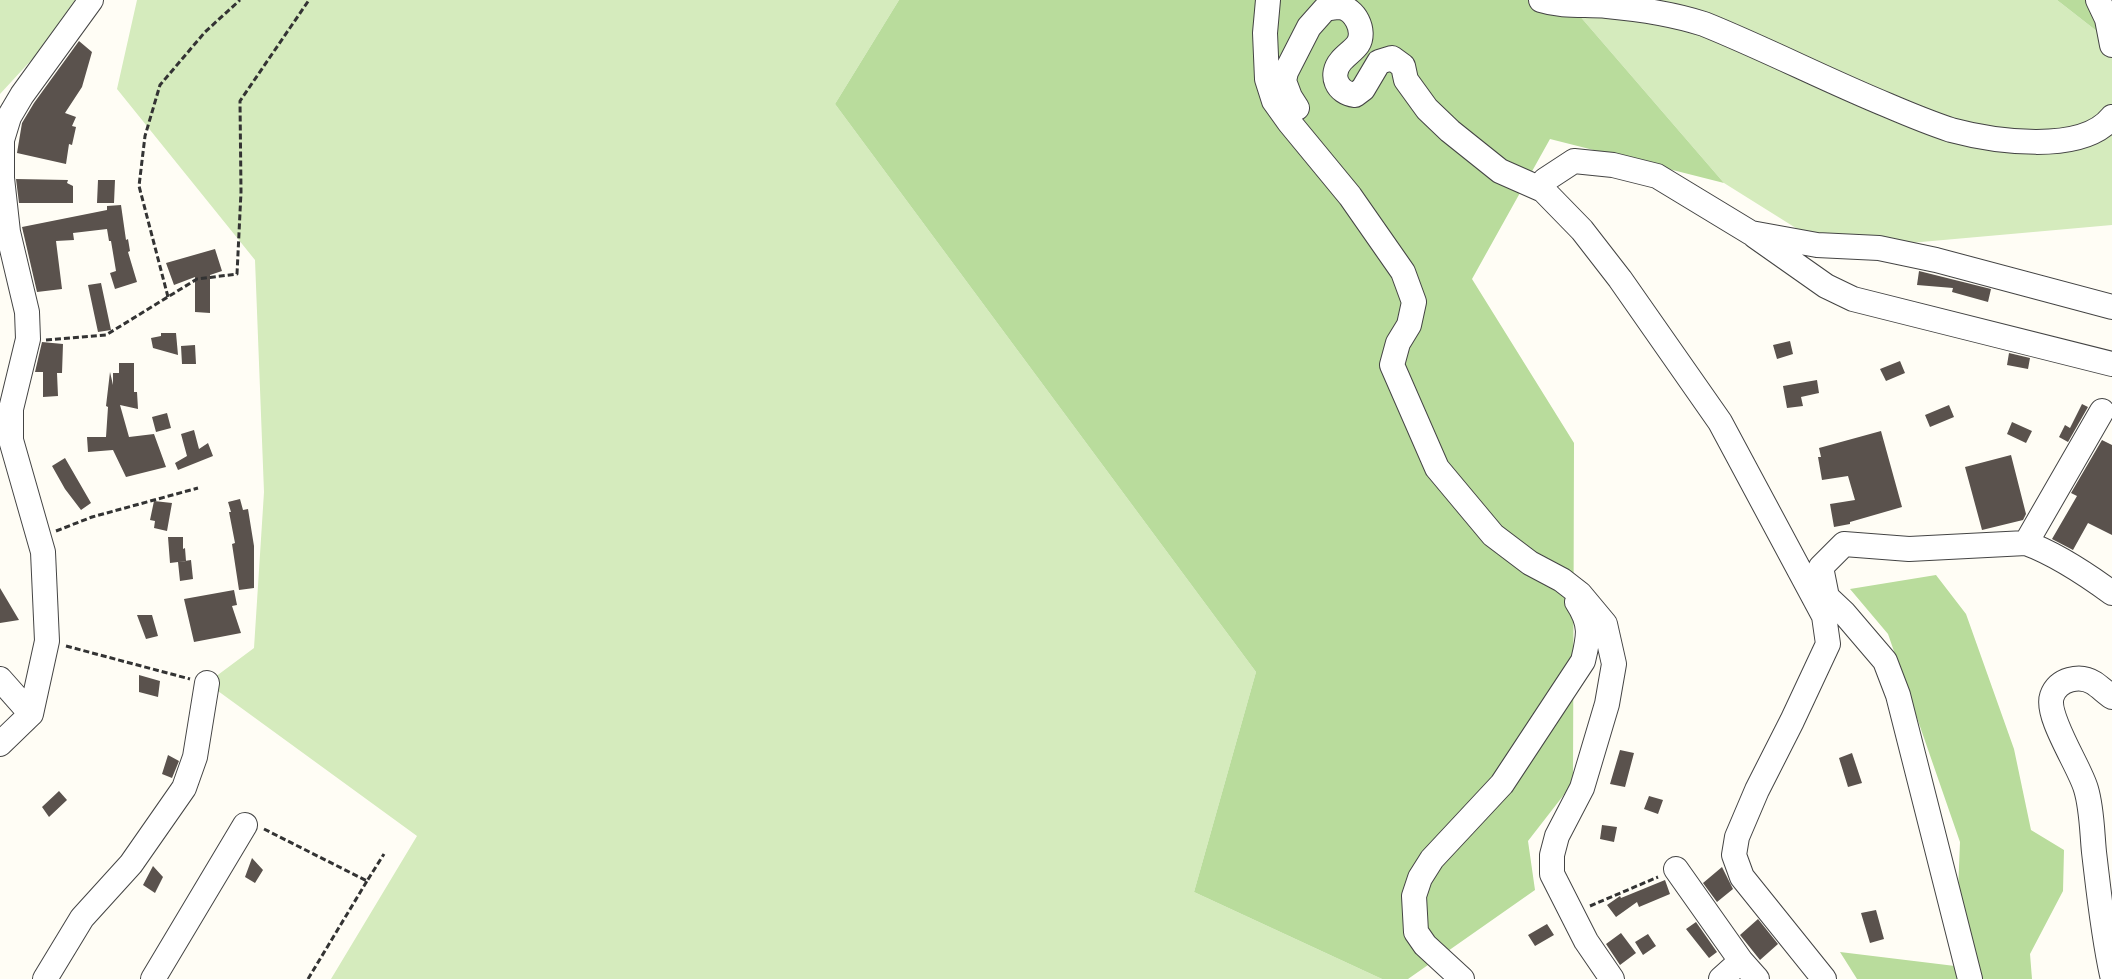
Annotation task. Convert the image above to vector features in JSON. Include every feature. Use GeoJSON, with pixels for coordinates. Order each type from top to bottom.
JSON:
{"type":"FeatureCollection","features":[{"type":"Feature","properties":{"kind":"street"},"geometry":{"type":"LineString","coordinates":[[0,744],[31,714],[47,641],[43,552],[10,432],[11,409],[23,365],[28,330],[27,312],[8,232],[2,140],[9,117],[22,95],[91,0]]}},
{"type":"Feature","properties":{"kind":"street"},"geometry":{"type":"LineString","coordinates":[[1268,0],[1265,33],[1267,79],[1274,101],[1350,196]]}},
{"type":"Feature","properties":{"kind":"street"},"geometry":{"type":"LineString","coordinates":[[1542,0],[1553,4],[1607,6],[1680,16],[1736,36],[1862,95],[1952,130],[2019,142],[2056,142],[2083,137],[2108,122],[2112,117]]}},
{"type":"Feature","properties":{"kind":"street"},"geometry":{"type":"LineString","coordinates":[[2098,0],[2108,19],[2112,45]]}},
{"type":"Feature","properties":{"kind":"street"},"geometry":{"type":"LineString","coordinates":[[1612,979],[1586,941],[1552,874],[1552,855],[1557,836],[1582,788],[1608,704],[1614,664],[1605,624],[1580,594],[1562,580],[1530,564],[1493,535],[1437,468],[1392,365],[1398,343],[1409,325],[1414,302],[1403,272],[1350,196],[1290,97],[1284,81],[1286,72],[1309,27],[1325,9],[1341,7],[1354,14],[1361,29],[1359,42],[1339,62],[1335,77],[1338,87],[1348,94],[1355,95],[1363,89],[1379,62],[1392,58],[1403,66],[1406,80],[1414,94],[1450,131],[1500,171],[1543,190],[1582,230],[1620,279],[1720,422],[1825,607],[1844,613],[1885,661],[1898,695],[1970,979]]}},
{"type":"Feature","properties":{"kind":"street"},"geometry":{"type":"LineString","coordinates":[[1543,190],[1545,180],[1574,161],[1613,165],[1657,176],[1751,233],[1826,286],[1852,299],[2112,364]]}},
{"type":"Feature","properties":{"kind":"street"},"geometry":{"type":"LineString","coordinates":[[1751,233],[1817,245],[1879,248],[1936,260],[2112,307]]}},
{"type":"Feature","properties":{"kind":"street"},"geometry":{"type":"LineString","coordinates":[[2026,543],[2102,411]]}},
{"type":"Feature","properties":{"kind":"street"},"geometry":{"type":"LineString","coordinates":[[1824,979],[1742,877],[1734,855],[1737,837],[1757,790],[1828,644],[1821,567],[1844,544],[1909,549],[2026,543],[2049,553],[2096,580],[2112,593]]}},
{"type":"Feature","properties":{"kind":"street"},"geometry":{"type":"LineString","coordinates":[[1462,979],[1456,971],[1425,945],[1416,932],[1414,896],[1420,878],[1432,859],[1503,784],[1583,662],[1589,626],[1585,614],[1562,580]]}},
{"type":"Feature","properties":{"kind":"street"},"geometry":{"type":"LineString","coordinates":[[2112,697],[2092,682],[2078,678],[2065,681],[2057,687],[2051,697],[2052,711],[2061,736],[2086,789],[2102,924],[2112,975]]}},
{"type":"Feature","properties":{"kind":"street"},"geometry":{"type":"LineString","coordinates":[[0,679],[31,714]]}},
{"type":"Feature","properties":{"kind":"street"},"geometry":{"type":"LineString","coordinates":[[45,979],[82,918],[131,864],[184,788],[195,757],[207,683]]}},
{"type":"Feature","properties":{"kind":"street"},"geometry":{"type":"LineString","coordinates":[[153,979],[245,825]]}},
{"type":"Feature","properties":{"kind":"street"},"geometry":{"type":"LineString","coordinates":[[1676,868],[1749,970],[1721,979]]}},
{"type":"Feature","properties":{"kind":"path"},"geometry":{"type":"LineString","coordinates":[[168,297],[139,186],[146,136],[160,85],[205,32],[240,0]]}},
{"type":"Feature","properties":{"kind":"path"},"geometry":{"type":"LineString","coordinates":[[40,341],[106,335],[197,279],[237,274],[241,192],[240,101],[309,0]]}},
{"type":"Feature","properties":{"kind":"path"},"geometry":{"type":"LineString","coordinates":[[38,538],[92,517],[198,488]]}},
{"type":"Feature","properties":{"kind":"path"},"geometry":{"type":"LineString","coordinates":[[47,641],[207,683]]}},
{"type":"Feature","properties":{"kind":"path"},"geometry":{"type":"LineString","coordinates":[[245,825],[253,823],[367,881]]}},
{"type":"Feature","properties":{"kind":"path"},"geometry":{"type":"LineString","coordinates":[[308,979],[384,854]]}},
{"type":"Feature","properties":{"kind":"path"},"geometry":{"type":"LineString","coordinates":[[1569,909],[1580,910],[1676,868]]}},
{"type":"Feature","properties":{"kind":"green space"},"geometry":{"type":"Polygon","coordinates":[[[0,0],[81,0],[60,29],[0,94],[0,0]]]}},
{"type":"Feature","properties":{"kind":"green space"},"geometry":{"type":"Polygon","coordinates":[[[137,0],[899,0],[835,104],[1256,672],[1194,892],[1382,979],[331,979],[417,836],[207,683],[254,648],[264,492],[255,260],[117,89],[137,0]]]}},
{"type":"Feature","properties":{"kind":"green space"},"geometry":{"type":"Polygon","coordinates":[[[899,0],[1566,0],[1724,183],[1550,139],[1472,279],[1574,443],[1573,783],[1528,841],[1535,890],[1408,979],[1382,979],[1194,892],[1256,672],[835,104],[899,0]]]}},
{"type":"Feature","properties":{"kind":"green space"},"geometry":{"type":"Polygon","coordinates":[[[1566,0],[2057,0],[2112,43],[2112,225],[1831,250],[1724,183],[1566,0]]]}},
{"type":"Feature","properties":{"kind":"green space"},"geometry":{"type":"Polygon","coordinates":[[[2057,0],[2112,0],[2112,43],[2057,0]]]}},
{"type":"Feature","properties":{"kind":"green space"},"geometry":{"type":"Polygon","coordinates":[[[1936,575],[1966,614],[2014,749],[2031,830],[2064,850],[2063,891],[2030,954],[2032,979],[1857,979],[1840,952],[1955,966],[1960,842],[1888,634],[1850,589],[1936,575]]]}},
{"type":"Feature","properties":{"kind":"building"},"geometry":{"type":"Polygon","coordinates":[[[79,41],[92,52],[82,87],[65,113],[76,117],[72,126],[76,127],[72,145],[69,144],[66,164],[17,153],[22,123],[79,41]]]}},
{"type":"Feature","properties":{"kind":"building"},"geometry":{"type":"Polygon","coordinates":[[[16,179],[68,180],[67,183],[73,186],[73,203],[19,203],[16,179]]]}},
{"type":"Feature","properties":{"kind":"building"},"geometry":{"type":"Polygon","coordinates":[[[98,180],[115,180],[114,203],[97,203],[98,180]]]}},
{"type":"Feature","properties":{"kind":"building"},"geometry":{"type":"Polygon","coordinates":[[[121,205],[126,240],[128,239],[130,251],[128,252],[137,282],[115,289],[110,273],[116,271],[107,229],[73,233],[74,240],[56,241],[62,289],[37,292],[22,227],[107,210],[107,206],[121,205]]]}},
{"type":"Feature","properties":{"kind":"building"},"geometry":{"type":"Polygon","coordinates":[[[215,249],[222,271],[210,275],[210,313],[195,312],[195,277],[174,285],[166,263],[215,249]]]}},
{"type":"Feature","properties":{"kind":"building"},"geometry":{"type":"Polygon","coordinates":[[[1919,271],[1991,289],[1988,302],[1952,292],[1953,288],[1917,285],[1919,271]]]}},
{"type":"Feature","properties":{"kind":"building"},"geometry":{"type":"Polygon","coordinates":[[[101,283],[111,330],[98,332],[88,285],[101,283]]]}},
{"type":"Feature","properties":{"kind":"building"},"geometry":{"type":"Polygon","coordinates":[[[161,333],[176,333],[178,355],[153,348],[151,338],[161,336],[161,333]]]}},
{"type":"Feature","properties":{"kind":"building"},"geometry":{"type":"Polygon","coordinates":[[[1790,341],[1793,354],[1777,359],[1773,345],[1790,341]]]}},
{"type":"Feature","properties":{"kind":"building"},"geometry":{"type":"Polygon","coordinates":[[[42,342],[63,344],[62,373],[57,373],[58,396],[43,397],[43,372],[35,372],[42,342]]]}},
{"type":"Feature","properties":{"kind":"building"},"geometry":{"type":"Polygon","coordinates":[[[195,345],[196,364],[182,364],[181,346],[195,345]]]}},
{"type":"Feature","properties":{"kind":"building"},"geometry":{"type":"Polygon","coordinates":[[[2009,353],[2030,358],[2028,369],[2007,365],[2009,353]]]}},
{"type":"Feature","properties":{"kind":"building"},"geometry":{"type":"Polygon","coordinates":[[[1900,361],[1905,373],[1886,381],[1880,369],[1900,361]]]}},
{"type":"Feature","properties":{"kind":"building"},"geometry":{"type":"Polygon","coordinates":[[[119,363],[134,363],[134,392],[137,392],[138,409],[120,405],[129,437],[154,434],[166,467],[126,477],[113,450],[88,452],[87,437],[106,437],[108,407],[106,406],[110,372],[113,385],[113,373],[119,373],[119,363]]]}},
{"type":"Feature","properties":{"kind":"building"},"geometry":{"type":"Polygon","coordinates":[[[1817,380],[1819,393],[1801,397],[1803,406],[1787,408],[1783,386],[1817,380]]]}},
{"type":"Feature","properties":{"kind":"building"},"geometry":{"type":"Polygon","coordinates":[[[2082,404],[2088,407],[2068,442],[2059,437],[2065,425],[2070,428],[2082,404]]]}},
{"type":"Feature","properties":{"kind":"building"},"geometry":{"type":"Polygon","coordinates":[[[1949,405],[1954,417],[1930,427],[1925,415],[1949,405]]]}},
{"type":"Feature","properties":{"kind":"building"},"geometry":{"type":"Polygon","coordinates":[[[167,413],[171,428],[156,432],[152,417],[167,413]]]}},
{"type":"Feature","properties":{"kind":"building"},"geometry":{"type":"Polygon","coordinates":[[[2012,422],[2032,431],[2026,443],[2007,434],[2012,422]]]}},
{"type":"Feature","properties":{"kind":"building"},"geometry":{"type":"Polygon","coordinates":[[[194,430],[199,449],[208,443],[213,456],[178,470],[175,463],[187,456],[181,434],[194,430]]]}},
{"type":"Feature","properties":{"kind":"building"},"geometry":{"type":"Polygon","coordinates":[[[1881,431],[1902,507],[1834,527],[1830,504],[1855,500],[1848,476],[1822,480],[1818,457],[1821,457],[1819,448],[1881,431]]]}},
{"type":"Feature","properties":{"kind":"building"},"geometry":{"type":"Polygon","coordinates":[[[2102,440],[2112,445],[2112,535],[2088,523],[2073,550],[2052,539],[2077,496],[2071,493],[2102,440]]]}},
{"type":"Feature","properties":{"kind":"building"},"geometry":{"type":"Polygon","coordinates":[[[2011,455],[2026,514],[2023,520],[1982,530],[1965,467],[2011,455]]]}},
{"type":"Feature","properties":{"kind":"building"},"geometry":{"type":"Polygon","coordinates":[[[65,458],[91,503],[81,510],[65,489],[52,466],[65,458]]]}},
{"type":"Feature","properties":{"kind":"building"},"geometry":{"type":"Polygon","coordinates":[[[240,499],[243,510],[248,509],[254,546],[254,588],[239,590],[232,544],[235,543],[228,502],[240,499]]]}},
{"type":"Feature","properties":{"kind":"building"},"geometry":{"type":"Polygon","coordinates":[[[154,501],[172,503],[167,531],[154,528],[155,521],[150,520],[154,501]]]}},
{"type":"Feature","properties":{"kind":"building"},"geometry":{"type":"Polygon","coordinates":[[[168,537],[183,537],[186,561],[170,563],[168,537]]]}},
{"type":"Feature","properties":{"kind":"building"},"geometry":{"type":"Polygon","coordinates":[[[191,560],[193,579],[180,581],[178,562],[191,560]]]}},
{"type":"Feature","properties":{"kind":"building"},"geometry":{"type":"Polygon","coordinates":[[[0,588],[19,620],[0,623],[0,588]]]}},
{"type":"Feature","properties":{"kind":"building"},"geometry":{"type":"Polygon","coordinates":[[[234,590],[237,605],[232,606],[241,633],[194,642],[184,599],[234,590]]]}},
{"type":"Feature","properties":{"kind":"building"},"geometry":{"type":"Polygon","coordinates":[[[137,615],[152,615],[158,636],[146,639],[137,615]]]}},
{"type":"Feature","properties":{"kind":"building"},"geometry":{"type":"Polygon","coordinates":[[[139,675],[160,681],[158,697],[139,692],[139,675]]]}},
{"type":"Feature","properties":{"kind":"building"},"geometry":{"type":"Polygon","coordinates":[[[1620,750],[1634,753],[1625,787],[1610,784],[1620,750]]]}},
{"type":"Feature","properties":{"kind":"building"},"geometry":{"type":"Polygon","coordinates":[[[1852,753],[1862,783],[1848,787],[1839,758],[1852,753]]]}},
{"type":"Feature","properties":{"kind":"building"},"geometry":{"type":"Polygon","coordinates":[[[168,755],[179,761],[172,778],[162,774],[168,755]]]}},
{"type":"Feature","properties":{"kind":"building"},"geometry":{"type":"Polygon","coordinates":[[[59,791],[67,800],[49,817],[42,807],[59,791]]]}},
{"type":"Feature","properties":{"kind":"building"},"geometry":{"type":"Polygon","coordinates":[[[1649,796],[1663,800],[1658,814],[1644,809],[1649,796]]]}},
{"type":"Feature","properties":{"kind":"building"},"geometry":{"type":"Polygon","coordinates":[[[1602,825],[1617,827],[1614,842],[1600,839],[1602,825]]]}},
{"type":"Feature","properties":{"kind":"building"},"geometry":{"type":"Polygon","coordinates":[[[252,858],[263,870],[255,883],[245,877],[252,858]]]}},
{"type":"Feature","properties":{"kind":"building"},"geometry":{"type":"Polygon","coordinates":[[[153,866],[163,877],[155,893],[143,885],[153,866]]]}},
{"type":"Feature","properties":{"kind":"building"},"geometry":{"type":"Polygon","coordinates":[[[1722,867],[1733,889],[1717,902],[1703,883],[1722,867]]]}},
{"type":"Feature","properties":{"kind":"building"},"geometry":{"type":"Polygon","coordinates":[[[1665,880],[1670,894],[1639,907],[1637,902],[1616,917],[1607,905],[1620,896],[1621,898],[1665,880]]]}},
{"type":"Feature","properties":{"kind":"building"},"geometry":{"type":"Polygon","coordinates":[[[1876,910],[1884,939],[1870,943],[1861,913],[1876,910]]]}},
{"type":"Feature","properties":{"kind":"building"},"geometry":{"type":"Polygon","coordinates":[[[1758,919],[1778,944],[1760,960],[1740,935],[1758,919]]]}},
{"type":"Feature","properties":{"kind":"building"},"geometry":{"type":"Polygon","coordinates":[[[1696,922],[1717,952],[1709,958],[1686,929],[1696,922]]]}},
{"type":"Feature","properties":{"kind":"building"},"geometry":{"type":"Polygon","coordinates":[[[1547,924],[1554,935],[1535,946],[1528,935],[1547,924]]]}},
{"type":"Feature","properties":{"kind":"building"},"geometry":{"type":"Polygon","coordinates":[[[1621,933],[1636,953],[1620,965],[1606,944],[1621,933]]]}},
{"type":"Feature","properties":{"kind":"building"},"geometry":{"type":"Polygon","coordinates":[[[1648,934],[1656,946],[1643,955],[1635,942],[1648,934]]]}}]}
